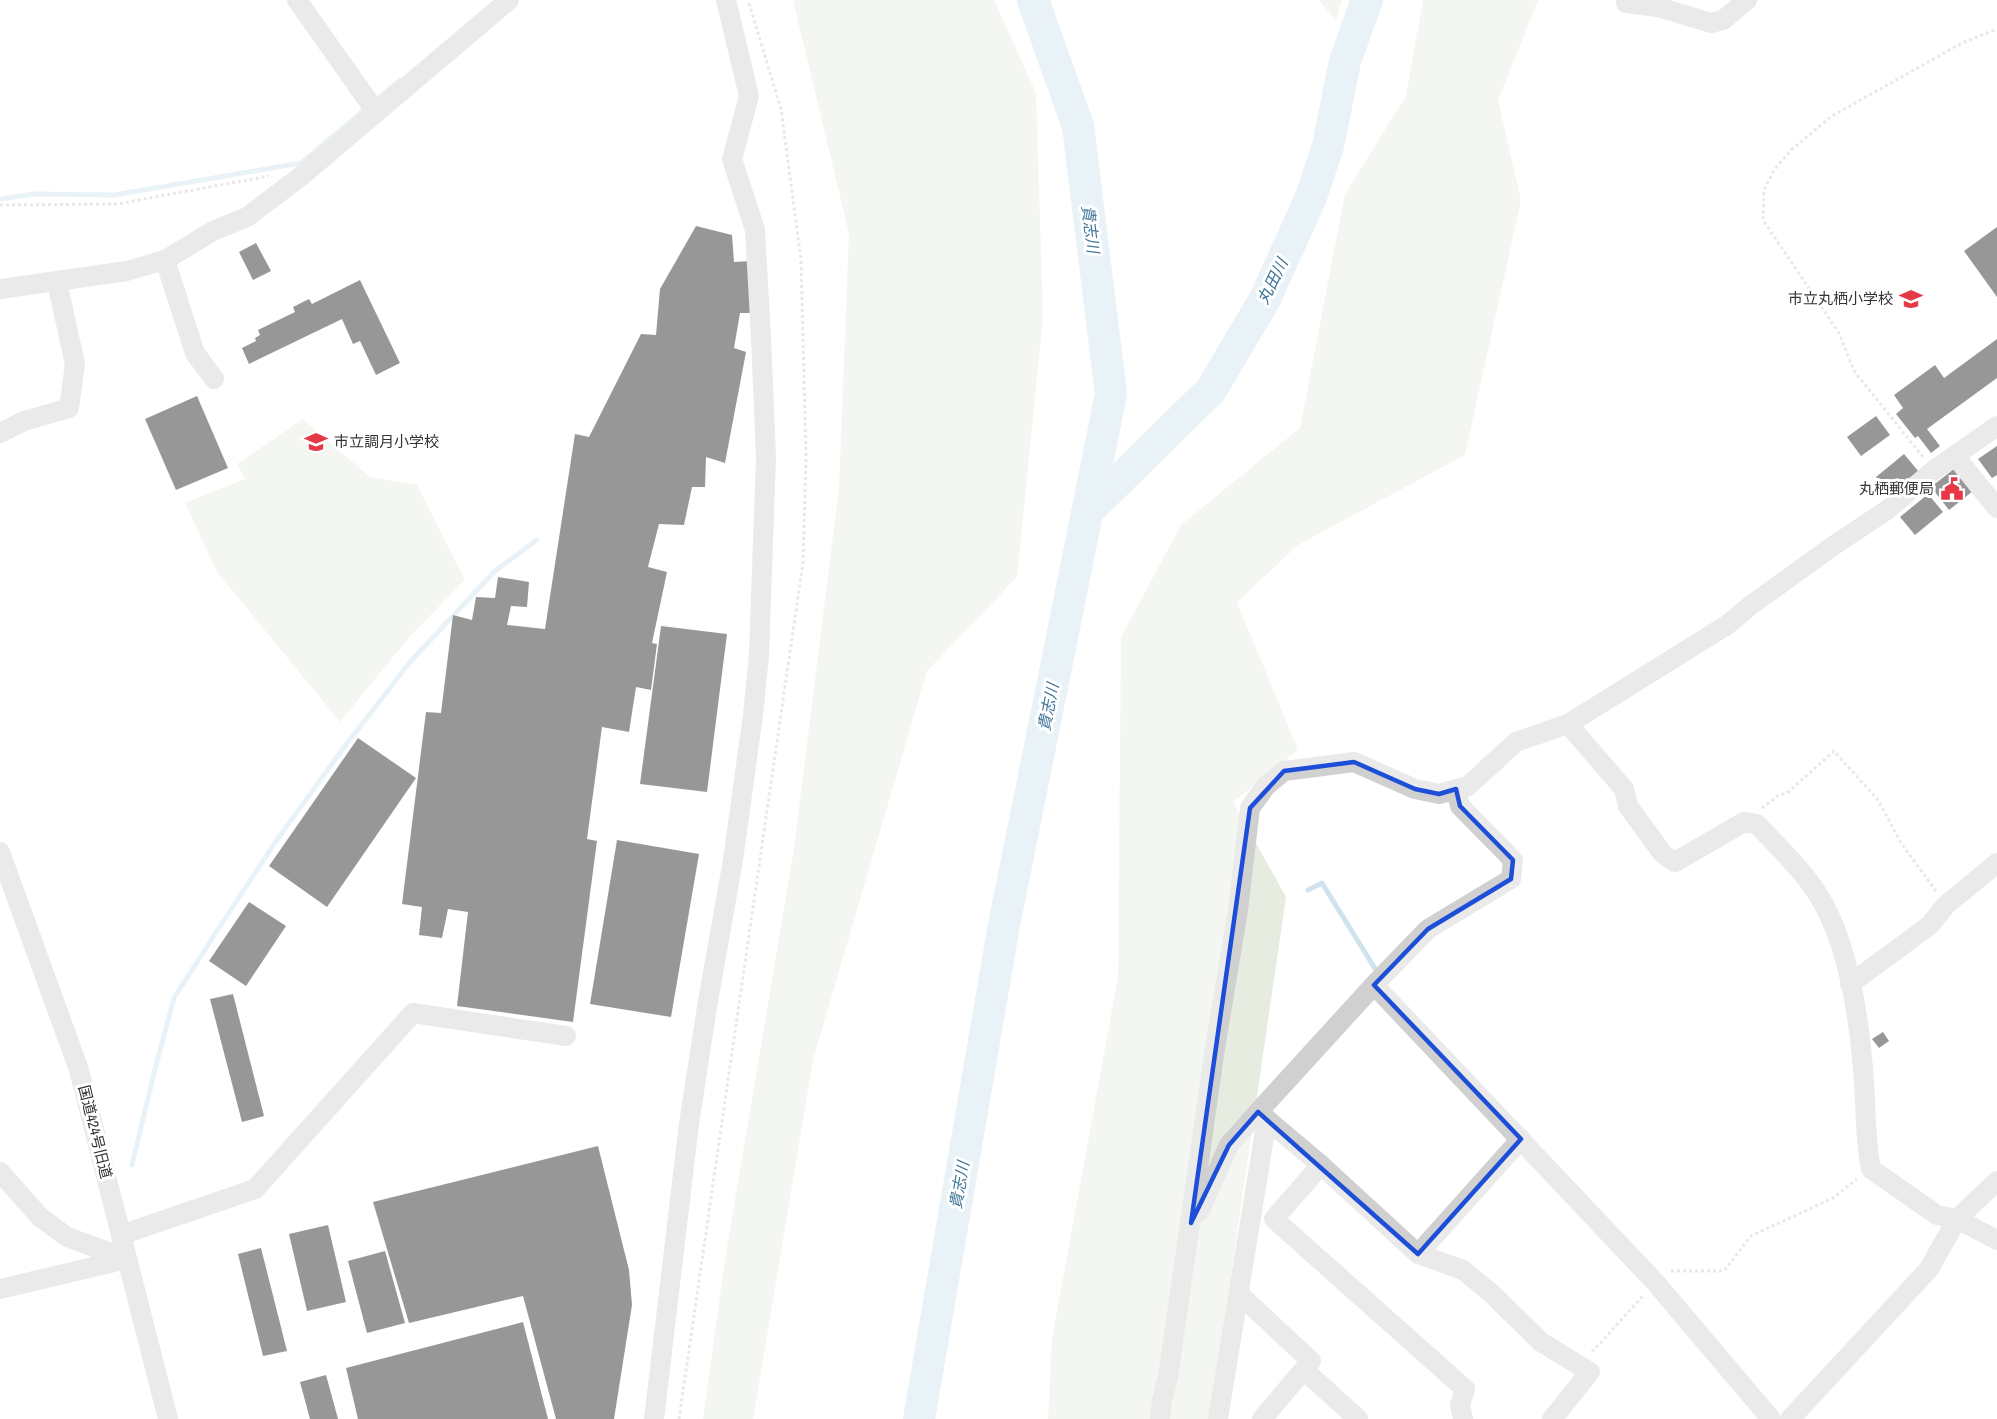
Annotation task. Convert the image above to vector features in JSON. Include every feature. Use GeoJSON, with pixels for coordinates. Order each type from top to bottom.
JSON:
{"type":"FeatureCollection","features":[{"type":"Feature","properties":{"kind":"street"},"geometry":{"type":"LineString","coordinates":[[297,0],[376,112]]}},
{"type":"Feature","properties":{"kind":"street"},"geometry":{"type":"LineString","coordinates":[[0,289],[127,270],[165,260],[213,231],[248,217],[300,177],[510,0]]}},
{"type":"Feature","properties":{"kind":"street"},"geometry":{"type":"LineString","coordinates":[[654,1419],[689,1124],[733,860],[759,655],[766,457],[761,337],[754,230],[732,159],[749,96],[726,0]]}},
{"type":"Feature","properties":{"kind":"street"},"geometry":{"type":"LineString","coordinates":[[1626,3],[1658,7],[1711,23],[1723,20],[1747,0]]}},
{"type":"Feature","properties":{"kind":"street"},"geometry":{"type":"LineString","coordinates":[[165,260],[195,353],[214,378]]}},
{"type":"Feature","properties":{"kind":"street"},"geometry":{"type":"LineString","coordinates":[[0,433],[24,421],[69,408],[75,364],[57,282]]}},
{"type":"Feature","properties":{"kind":"street"},"geometry":{"type":"LineString","coordinates":[[1160,1419],[1238,909],[1250,808],[1266,786],[1284,771],[1354,762],[1415,789],[1439,794],[1468,786],[1516,742],[1568,724],[1727,625],[1787,579],[1887,510],[1934,470],[1997,426]]}},
{"type":"Feature","properties":{"kind":"street"},"geometry":{"type":"LineString","coordinates":[[1955,456],[1997,508]]}},
{"type":"Feature","properties":{"kind":"street"},"geometry":{"type":"LineString","coordinates":[[1568,724],[1623,789],[1628,806],[1663,854],[1675,862],[1744,822],[1757,824],[1816,891],[1830,915],[1848,969],[1864,1081],[1867,1153],[1871,1169],[1937,1215],[1957,1220],[1997,1240]]}},
{"type":"Feature","properties":{"kind":"street"},"geometry":{"type":"LineString","coordinates":[[1191,1223],[1198,1213],[1229,1145],[1262,1116],[1374,985],[1428,929],[1511,879],[1513,860],[1460,806],[1456,789]]}},
{"type":"Feature","properties":{"kind":"street","name":"国道424号旧道"},"geometry":{"type":"LineString","coordinates":[[0,852],[80,1070],[168,1419]]}},
{"type":"Feature","properties":{"kind":"street"},"geometry":{"type":"LineString","coordinates":[[1850,984],[1930,925],[1946,905],[1997,863]]}},
{"type":"Feature","properties":{"kind":"street"},"geometry":{"type":"LineString","coordinates":[[1374,985],[1655,1282],[1771,1419]]}},
{"type":"Feature","properties":{"kind":"street"},"geometry":{"type":"LineString","coordinates":[[121,1235],[255,1189],[413,1013],[566,1036]]}},
{"type":"Feature","properties":{"kind":"street"},"geometry":{"type":"LineString","coordinates":[[1262,1116],[1321,1165],[1418,1254],[1463,1270],[1491,1293],[1541,1342],[1590,1372],[1552,1419]]}},
{"type":"Feature","properties":{"kind":"street"},"geometry":{"type":"LineString","coordinates":[[1218,1419],[1245,1254],[1262,1116]]}},
{"type":"Feature","properties":{"kind":"street"},"geometry":{"type":"LineString","coordinates":[[1418,1254],[1521,1139]]}},
{"type":"Feature","properties":{"kind":"street"},"geometry":{"type":"LineString","coordinates":[[1245,1254],[1321,1165]]}},
{"type":"Feature","properties":{"kind":"street"},"geometry":{"type":"LineString","coordinates":[[0,1172],[40,1217],[67,1237],[127,1259]]}},
{"type":"Feature","properties":{"kind":"street"},"geometry":{"type":"LineString","coordinates":[[1790,1419],[1929,1269],[1957,1220],[1997,1181]]}},
{"type":"Feature","properties":{"kind":"street"},"geometry":{"type":"LineString","coordinates":[[1274,1219],[1465,1389],[1460,1405],[1463,1419]]}},
{"type":"Feature","properties":{"kind":"street"},"geometry":{"type":"LineString","coordinates":[[0,1289],[127,1259]]}},
{"type":"Feature","properties":{"kind":"street"},"geometry":{"type":"LineString","coordinates":[[1239,1293],[1311,1361],[1262,1419]]}},
{"type":"Feature","properties":{"kind":"street"},"geometry":{"type":"LineString","coordinates":[[1304,1370],[1358,1419]]}},
{"type":"Feature","properties":{"kind":"path"},"geometry":{"type":"LineString","coordinates":[[1934,470],[1854,371],[1839,333],[1763,220],[1764,190],[1774,170],[1792,149],[1832,116],[1962,44],[1997,29]]}},
{"type":"Feature","properties":{"kind":"path"},"geometry":{"type":"LineString","coordinates":[[0,205],[117,204],[271,176]]}},
{"type":"Feature","properties":{"kind":"path"},"geometry":{"type":"LineString","coordinates":[[1744,822],[1779,795],[1787,793],[1834,751],[1878,800],[1901,843],[1946,905]]}},
{"type":"Feature","properties":{"kind":"path"},"geometry":{"type":"LineString","coordinates":[[1580,1366],[1655,1282],[1669,1271],[1724,1270],[1751,1236],[1833,1198],[1871,1169]]}},
{"type":"Feature","properties":{"kind":"highlighted area"},"geometry":{"type":"Polygon","coordinates":[[[1354,762],[1415,789],[1439,794],[1456,789],[1460,806],[1513,860],[1511,879],[1428,929],[1374,985],[1521,1139],[1418,1254],[1258,1112],[1229,1145],[1191,1223],[1250,808],[1284,771],[1354,762]]]}},
{"type":"Feature","properties":{"kind":"shaded area"},"geometry":{"type":"Polygon","coordinates":[[[793,0],[994,0],[1036,93],[1043,316],[1017,577],[927,671],[813,1060],[753,1419],[703,1419],[726,1253],[794,849],[839,488],[849,234],[793,0]]]}},
{"type":"Feature","properties":{"kind":"shaded area"},"geometry":{"type":"Polygon","coordinates":[[[1318,0],[1342,0],[1336,20],[1318,0]]]}},
{"type":"Feature","properties":{"kind":"shaded area"},"geometry":{"type":"Polygon","coordinates":[[[1423,0],[1538,0],[1498,100],[1521,200],[1465,455],[1298,545],[1237,602],[1298,750],[1233,802],[1286,897],[1210,1419],[1048,1419],[1052,1339],[1118,977],[1121,637],[1181,525],[1300,428],[1345,194],[1406,96],[1423,0]]]}},
{"type":"Feature","properties":{"kind":"shaded area"},"geometry":{"type":"Polygon","coordinates":[[[303,419],[370,477],[417,485],[465,580],[412,634],[340,722],[217,572],[185,503],[245,479],[237,464],[303,419]]]}},
{"type":"Feature","properties":{"kind":"building"},"geometry":{"type":"Polygon","coordinates":[[[696,226],[732,235],[734,262],[750,261],[751,313],[740,313],[734,348],[746,352],[725,463],[706,457],[705,487],[692,487],[684,525],[659,524],[648,567],[667,572],[652,643],[657,644],[651,690],[636,687],[629,732],[602,727],[587,839],[597,841],[573,1022],[457,1006],[468,912],[448,909],[442,938],[419,935],[422,907],[402,904],[426,712],[441,713],[453,615],[472,620],[476,597],[495,598],[498,577],[529,582],[527,607],[511,606],[507,625],[545,629],[575,434],[589,437],[641,334],[656,335],[660,289],[696,226]]]}},
{"type":"Feature","properties":{"kind":"building"},"geometry":{"type":"Polygon","coordinates":[[[1997,227],[1997,297],[1964,251],[1997,227]]]}},
{"type":"Feature","properties":{"kind":"building"},"geometry":{"type":"Polygon","coordinates":[[[256,243],[271,271],[253,280],[239,252],[256,243]]]}},
{"type":"Feature","properties":{"kind":"building"},"geometry":{"type":"Polygon","coordinates":[[[360,280],[400,363],[376,375],[360,341],[353,344],[342,319],[249,364],[242,348],[256,341],[255,338],[260,335],[258,330],[295,312],[293,307],[309,299],[312,304],[360,280]]]}},
{"type":"Feature","properties":{"kind":"building"},"geometry":{"type":"Polygon","coordinates":[[[1997,339],[1997,378],[1927,429],[1940,446],[1931,453],[1918,436],[1915,438],[1896,414],[1903,408],[1894,395],[1935,365],[1944,378],[1997,339]]]}},
{"type":"Feature","properties":{"kind":"building"},"geometry":{"type":"Polygon","coordinates":[[[197,396],[228,468],[176,490],[145,419],[197,396]]]}},
{"type":"Feature","properties":{"kind":"building"},"geometry":{"type":"Polygon","coordinates":[[[1876,416],[1890,435],[1861,456],[1847,437],[1876,416]]]}},
{"type":"Feature","properties":{"kind":"building"},"geometry":{"type":"Polygon","coordinates":[[[1997,446],[1997,475],[1992,478],[1978,459],[1997,446]]]}},
{"type":"Feature","properties":{"kind":"building"},"geometry":{"type":"Polygon","coordinates":[[[1904,454],[1919,472],[1891,495],[1876,477],[1904,454]]]}},
{"type":"Feature","properties":{"kind":"building"},"geometry":{"type":"Polygon","coordinates":[[[1955,468],[1973,491],[1949,510],[1931,487],[1955,468]]]}},
{"type":"Feature","properties":{"kind":"building"},"geometry":{"type":"Polygon","coordinates":[[[1928,494],[1943,512],[1915,535],[1900,517],[1928,494]]]}},
{"type":"Feature","properties":{"kind":"building"},"geometry":{"type":"Polygon","coordinates":[[[661,626],[727,634],[707,792],[640,784],[661,626]]]}},
{"type":"Feature","properties":{"kind":"building"},"geometry":{"type":"Polygon","coordinates":[[[358,738],[416,778],[327,907],[269,866],[358,738]]]}},
{"type":"Feature","properties":{"kind":"building"},"geometry":{"type":"Polygon","coordinates":[[[617,840],[699,854],[671,1017],[590,1004],[617,840]]]}},
{"type":"Feature","properties":{"kind":"building"},"geometry":{"type":"Polygon","coordinates":[[[249,902],[286,926],[246,986],[209,961],[249,902]]]}},
{"type":"Feature","properties":{"kind":"building"},"geometry":{"type":"Polygon","coordinates":[[[233,994],[264,1116],[242,1122],[210,999],[233,994]]]}},
{"type":"Feature","properties":{"kind":"building"},"geometry":{"type":"Polygon","coordinates":[[[1883,1032],[1889,1041],[1879,1048],[1872,1039],[1883,1032]]]}},
{"type":"Feature","properties":{"kind":"building"},"geometry":{"type":"Polygon","coordinates":[[[598,1146],[629,1270],[632,1305],[614,1419],[556,1419],[523,1296],[409,1323],[373,1202],[598,1146]]]}},
{"type":"Feature","properties":{"kind":"building"},"geometry":{"type":"Polygon","coordinates":[[[328,1225],[346,1302],[307,1311],[289,1234],[328,1225]]]}},
{"type":"Feature","properties":{"kind":"building"},"geometry":{"type":"Polygon","coordinates":[[[261,1248],[287,1351],[263,1356],[238,1254],[261,1248]]]}},
{"type":"Feature","properties":{"kind":"building"},"geometry":{"type":"Polygon","coordinates":[[[385,1251],[405,1323],[367,1333],[348,1261],[385,1251]]]}},
{"type":"Feature","properties":{"kind":"building"},"geometry":{"type":"Polygon","coordinates":[[[523,1322],[548,1419],[358,1419],[346,1368],[523,1322]]]}},
{"type":"Feature","properties":{"kind":"building"},"geometry":{"type":"Polygon","coordinates":[[[326,1375],[338,1419],[310,1419],[300,1382],[326,1375]]]}},
{"type":"Feature","properties":{"kind":"waterway","name":"貴志川"},"geometry":{"type":"LineString","coordinates":[[919,1419],[1004,925],[1111,394],[1078,126],[1033,0]]}},
{"type":"Feature","properties":{"kind":"waterway","name":"丸田川"},"geometry":{"type":"LineString","coordinates":[[1088,511],[1211,390],[1265,299],[1311,197],[1328,146],[1345,61],[1367,0]]}},
{"type":"Feature","properties":{"kind":"waterway"},"geometry":{"type":"LineString","coordinates":[[0,199],[34,194],[114,195],[301,163],[400,80]]}},
{"type":"Feature","properties":{"kind":"waterway"},"geometry":{"type":"LineString","coordinates":[[132,1165],[174,998],[215,934],[276,841],[410,662],[495,571],[537,540]]}},
{"type":"Feature","properties":{"kind":"waterway"},"geometry":{"type":"LineString","coordinates":[[1308,890],[1322,883],[1379,975]]}},
{"type":"Feature","properties":{"kind":"place","name":"市立丸栖小学校"},"geometry":{"type":"Point","coordinates":[1911,299]}},
{"type":"Feature","properties":{"kind":"place","name":"市立調月小学校"},"geometry":{"type":"Point","coordinates":[316,442]}},
{"type":"Feature","properties":{"kind":"place","name":"丸栖郵便局"},"geometry":{"type":"Point","coordinates":[1952,489]}}]}
